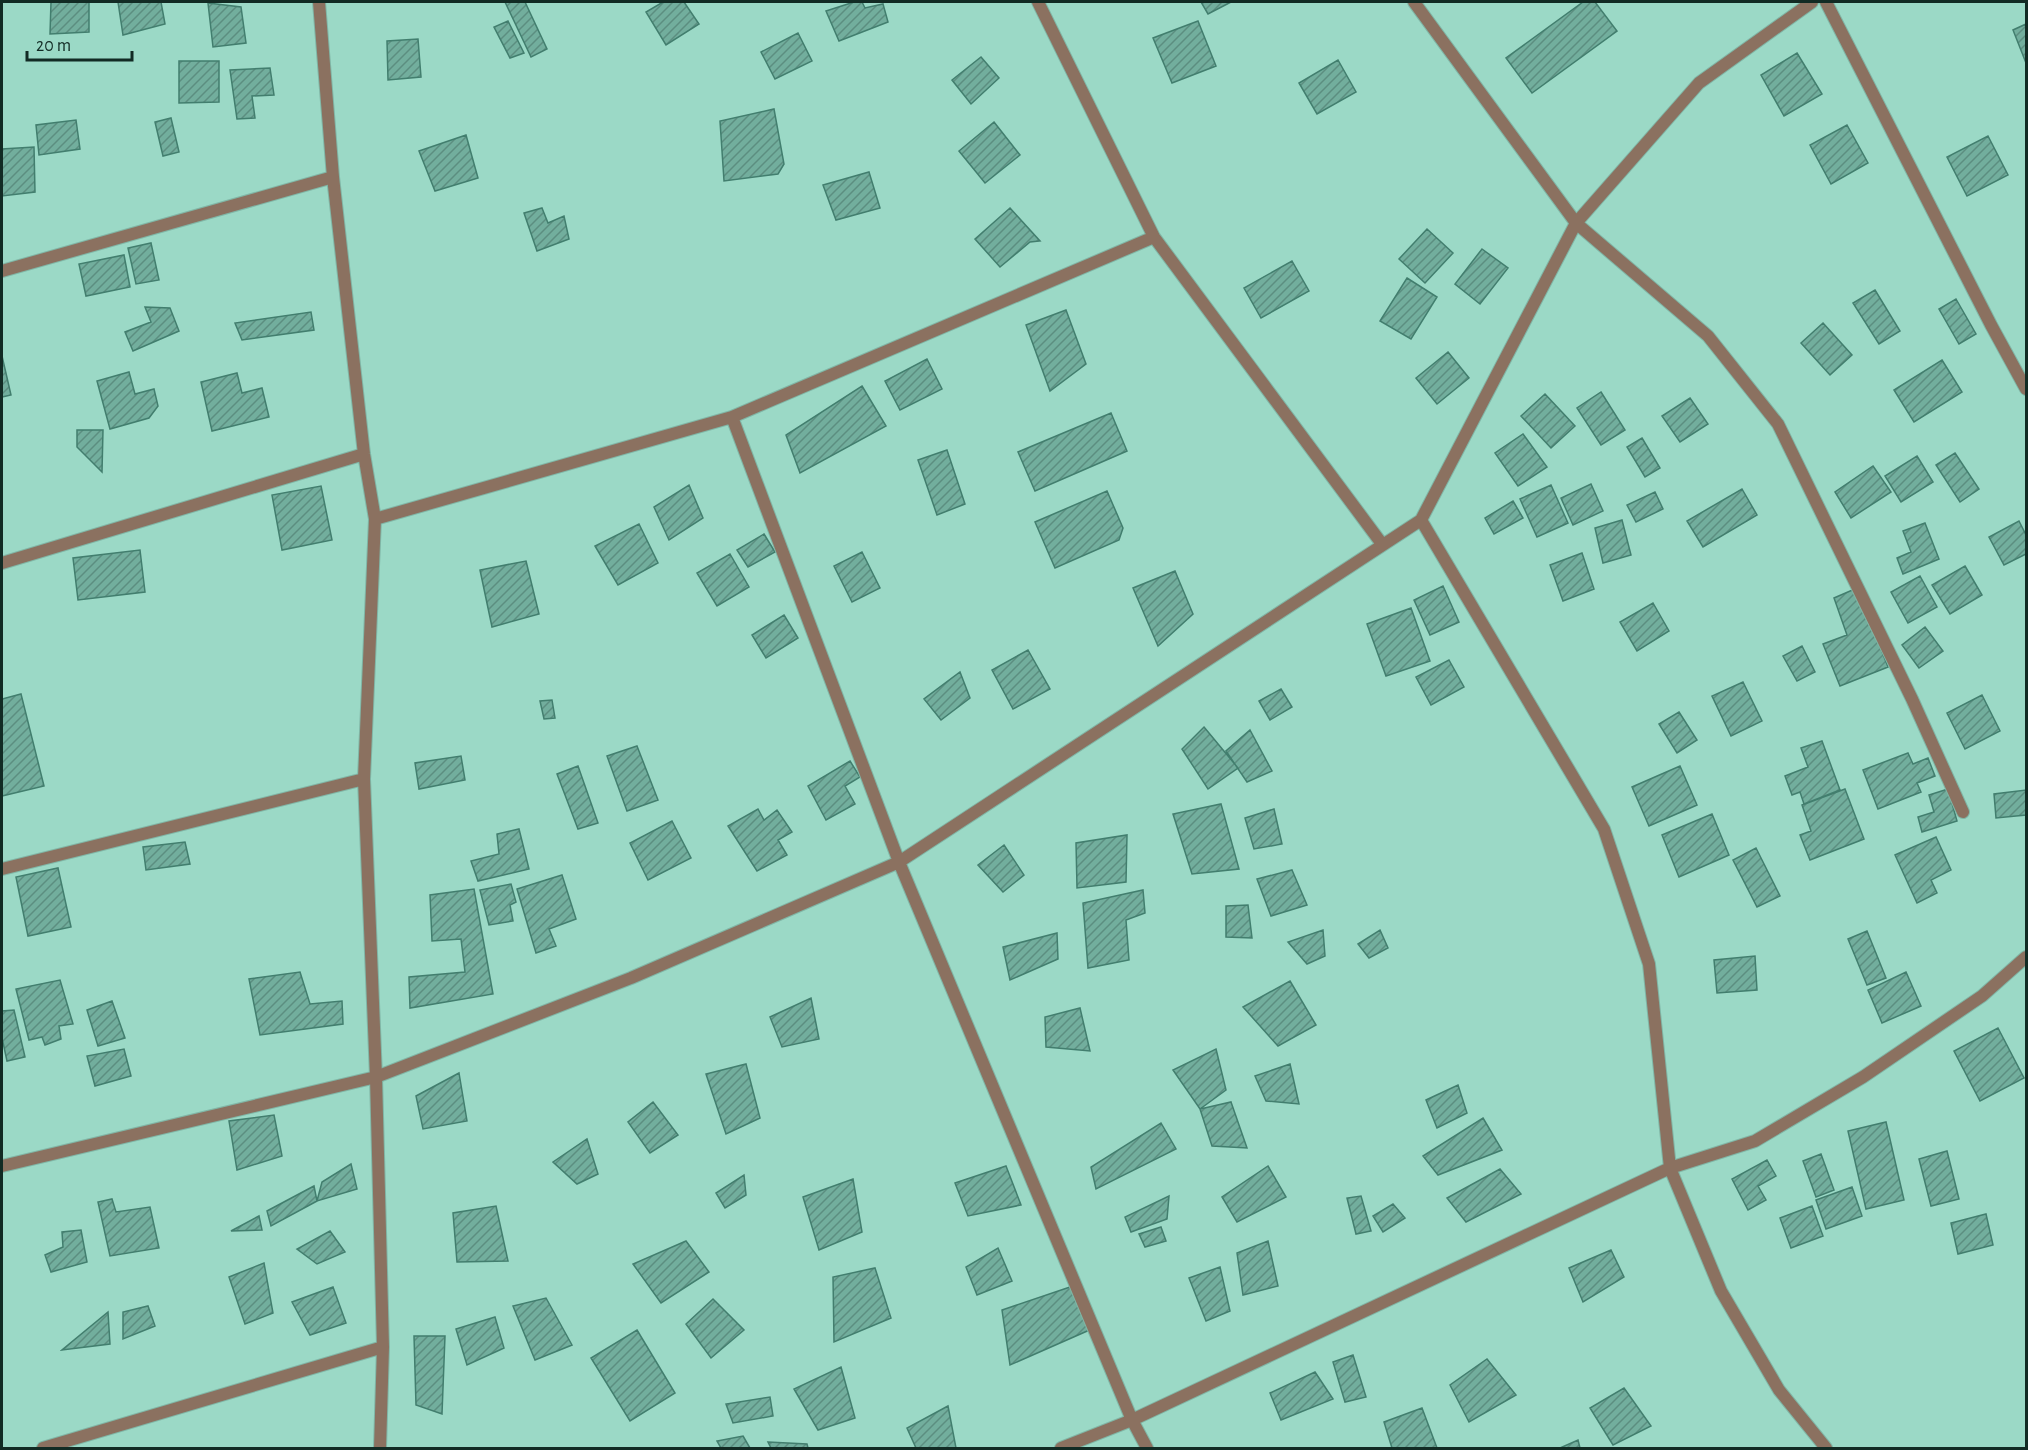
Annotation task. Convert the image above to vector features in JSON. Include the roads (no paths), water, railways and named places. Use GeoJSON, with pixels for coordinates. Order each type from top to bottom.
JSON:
{"type":"FeatureCollection","features":[{"type":"Feature","properties":{"kind":"street"},"geometry":{"type":"LineString","coordinates":[[319,2],[333,177],[364,454],[375,519],[364,780],[376,1077],[383,1347],[380,1449]]}},
{"type":"Feature","properties":{"kind":"street"},"geometry":{"type":"LineString","coordinates":[[1038,2],[1154,237],[1382,544]]}},
{"type":"Feature","properties":{"kind":"street"},"geometry":{"type":"LineString","coordinates":[[1414,2],[1576,223],[1708,336],[1778,424],[1912,699],[1963,812]]}},
{"type":"Feature","properties":{"kind":"street"},"geometry":{"type":"LineString","coordinates":[[2,1166],[376,1077],[631,978],[899,862],[1420,520],[1576,223],[1699,83],[1812,2]]}},
{"type":"Feature","properties":{"kind":"street"},"geometry":{"type":"LineString","coordinates":[[1826,2],[2026,389]]}},
{"type":"Feature","properties":{"kind":"street"},"geometry":{"type":"LineString","coordinates":[[2,271],[333,177]]}},
{"type":"Feature","properties":{"kind":"street"},"geometry":{"type":"LineString","coordinates":[[375,519],[732,417],[1154,237]]}},
{"type":"Feature","properties":{"kind":"street"},"geometry":{"type":"LineString","coordinates":[[732,417],[899,862],[1132,1420],[1147,1449]]}},
{"type":"Feature","properties":{"kind":"street"},"geometry":{"type":"LineString","coordinates":[[2,563],[364,454]]}},
{"type":"Feature","properties":{"kind":"street"},"geometry":{"type":"LineString","coordinates":[[1420,520],[1604,829],[1649,964],[1670,1168],[1721,1291],[1779,1390],[1826,1449]]}},
{"type":"Feature","properties":{"kind":"street"},"geometry":{"type":"LineString","coordinates":[[2,869],[364,780]]}},
{"type":"Feature","properties":{"kind":"street"},"geometry":{"type":"LineString","coordinates":[[1061,1449],[1132,1420],[1670,1168],[1755,1141],[1854,1083],[1982,996],[2026,957]]}},
{"type":"Feature","properties":{"kind":"street"},"geometry":{"type":"LineString","coordinates":[[44,1449],[383,1347]]}}]}
